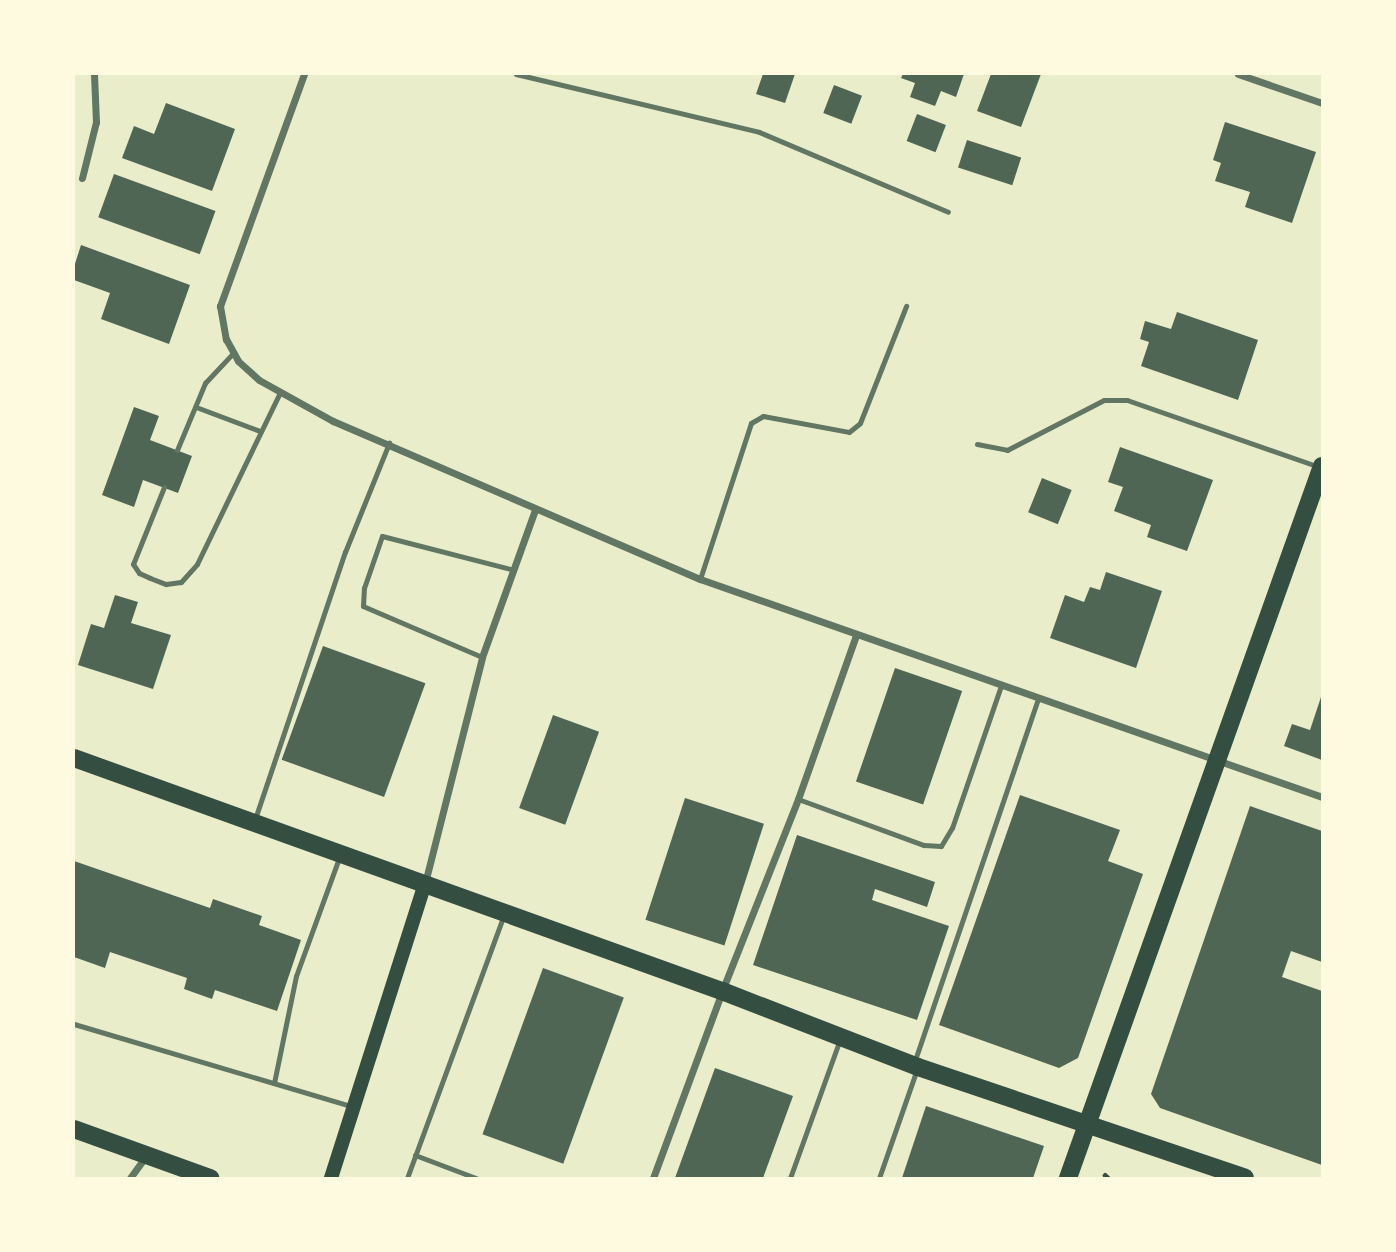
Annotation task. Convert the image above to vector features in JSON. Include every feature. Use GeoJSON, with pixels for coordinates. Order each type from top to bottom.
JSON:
{"type":"FeatureCollection","features":[{"type":"Feature","properties":{"kind":"main road"},"geometry":{"type":"LineString","coordinates":[[1068,1178],[1322,467]]}},
{"type":"Feature","properties":{"kind":"main road"},"geometry":{"type":"LineString","coordinates":[[74,758],[722,990],[915,1066],[1086,1127],[1245,1178]]}},
{"type":"Feature","properties":{"kind":"main road"},"geometry":{"type":"LineString","coordinates":[[331,1178],[425,884]]}},
{"type":"Feature","properties":{"kind":"main road"},"geometry":{"type":"LineString","coordinates":[[74,1129],[203,1177]]}},
{"type":"Feature","properties":{"kind":"street"},"geometry":{"type":"LineString","coordinates":[[82,178],[96,121],[94,74]]}},
{"type":"Feature","properties":{"kind":"street"},"geometry":{"type":"LineString","coordinates":[[304,74],[220,306],[226,338],[239,361],[259,380],[333,421],[700,579],[1322,797]]}},
{"type":"Feature","properties":{"kind":"street"},"geometry":{"type":"LineString","coordinates":[[1238,74],[1322,103]]}},
{"type":"Feature","properties":{"kind":"street"},"geometry":{"type":"LineString","coordinates":[[425,884],[482,657],[535,510]]}},
{"type":"Feature","properties":{"kind":"street"},"geometry":{"type":"LineString","coordinates":[[653,1178],[722,990],[799,799],[856,635]]}},
{"type":"Feature","properties":{"kind":"street"},"geometry":{"type":"LineString","coordinates":[[130,1178],[147,1156]]}},
{"type":"Feature","properties":{"kind":"lane"},"geometry":{"type":"LineString","coordinates":[[516,74],[759,132],[948,212]]}},
{"type":"Feature","properties":{"kind":"lane"},"geometry":{"type":"LineString","coordinates":[[700,579],[751,423],[763,416],[849,432],[860,423],[906,306]]}},
{"type":"Feature","properties":{"kind":"lane"},"geometry":{"type":"LineString","coordinates":[[177,450],[205,383],[234,352]]}},
{"type":"Feature","properties":{"kind":"lane"},"geometry":{"type":"LineString","coordinates":[[164,488],[133,564],[139,573],[166,584],[181,582],[197,564],[280,392]]}},
{"type":"Feature","properties":{"kind":"lane"},"geometry":{"type":"LineString","coordinates":[[977,444],[1007,450],[1091,406],[1104,401],[1127,400],[1322,467]]}},
{"type":"Feature","properties":{"kind":"lane"},"geometry":{"type":"LineString","coordinates":[[196,407],[260,430]]}},
{"type":"Feature","properties":{"kind":"lane"},"geometry":{"type":"LineString","coordinates":[[253,822],[345,552],[389,443]]}},
{"type":"Feature","properties":{"kind":"lane"},"geometry":{"type":"LineString","coordinates":[[482,657],[363,606],[364,588],[382,536],[514,570]]}},
{"type":"Feature","properties":{"kind":"lane"},"geometry":{"type":"LineString","coordinates":[[799,799],[924,845],[941,846],[953,828],[1001,685]]}},
{"type":"Feature","properties":{"kind":"lane"},"geometry":{"type":"LineString","coordinates":[[878,1178],[1038,698]]}},
{"type":"Feature","properties":{"kind":"lane"},"geometry":{"type":"LineString","coordinates":[[274,1083],[296,976],[341,854]]}},
{"type":"Feature","properties":{"kind":"lane"},"geometry":{"type":"LineString","coordinates":[[407,1178],[505,912]]}},
{"type":"Feature","properties":{"kind":"lane"},"geometry":{"type":"LineString","coordinates":[[74,1024],[354,1107]]}},
{"type":"Feature","properties":{"kind":"lane"},"geometry":{"type":"LineString","coordinates":[[790,1178],[841,1036]]}},
{"type":"Feature","properties":{"kind":"lane"},"geometry":{"type":"LineString","coordinates":[[415,1155],[476,1178]]}},
{"type":"Feature","properties":{"kind":"building"},"geometry":{"type":"Polygon","coordinates":[[[763,74],[795,74],[785,103],[756,94],[763,74]]]}},
{"type":"Feature","properties":{"kind":"building"},"geometry":{"type":"Polygon","coordinates":[[[903,74],[964,74],[956,97],[941,91],[935,106],[910,97],[915,83],[901,78],[903,74]]]}},
{"type":"Feature","properties":{"kind":"building"},"geometry":{"type":"Polygon","coordinates":[[[991,74],[1041,74],[1021,127],[977,111],[991,74]]]}},
{"type":"Feature","properties":{"kind":"building"},"geometry":{"type":"Polygon","coordinates":[[[834,85],[862,96],[851,124],[823,113],[834,85]]]}},
{"type":"Feature","properties":{"kind":"building"},"geometry":{"type":"Polygon","coordinates":[[[166,103],[235,129],[212,191],[122,158],[134,126],[154,134],[166,103]]]}},
{"type":"Feature","properties":{"kind":"building"},"geometry":{"type":"Polygon","coordinates":[[[917,114],[946,125],[936,152],[907,141],[917,114]]]}},
{"type":"Feature","properties":{"kind":"building"},"geometry":{"type":"Polygon","coordinates":[[[1225,122],[1316,152],[1292,223],[1245,207],[1250,192],[1215,181],[1221,163],[1213,160],[1225,122]]]}},
{"type":"Feature","properties":{"kind":"building"},"geometry":{"type":"Polygon","coordinates":[[[967,140],[1021,158],[1012,185],[958,168],[967,140]]]}},
{"type":"Feature","properties":{"kind":"building"},"geometry":{"type":"Polygon","coordinates":[[[114,174],[215,211],[200,254],[98,217],[114,174]]]}},
{"type":"Feature","properties":{"kind":"building"},"geometry":{"type":"Polygon","coordinates":[[[81,245],[190,285],[169,344],[101,319],[110,293],[74,280],[74,267],[81,245]]]}},
{"type":"Feature","properties":{"kind":"building"},"geometry":{"type":"Polygon","coordinates":[[[1177,312],[1258,340],[1238,400],[1141,366],[1149,342],[1140,339],[1145,321],[1171,329],[1177,312]]]}},
{"type":"Feature","properties":{"kind":"building"},"geometry":{"type":"Polygon","coordinates":[[[134,407],[159,416],[150,440],[192,456],[178,493],[143,480],[134,507],[102,495],[134,407]]]}},
{"type":"Feature","properties":{"kind":"building"},"geometry":{"type":"Polygon","coordinates":[[[1120,447],[1213,480],[1187,551],[1147,537],[1151,525],[1114,511],[1123,487],[1108,482],[1120,447]]]}},
{"type":"Feature","properties":{"kind":"building"},"geometry":{"type":"Polygon","coordinates":[[[1042,478],[1072,490],[1058,524],[1028,512],[1042,478]]]}},
{"type":"Feature","properties":{"kind":"building"},"geometry":{"type":"Polygon","coordinates":[[[1106,572],[1162,591],[1136,668],[1050,638],[1065,595],[1084,602],[1090,587],[1100,590],[1106,572]]]}},
{"type":"Feature","properties":{"kind":"building"},"geometry":{"type":"Polygon","coordinates":[[[115,595],[138,602],[131,623],[171,635],[153,689],[78,665],[91,624],[104,628],[115,595]]]}},
{"type":"Feature","properties":{"kind":"building"},"geometry":{"type":"Polygon","coordinates":[[[323,646],[425,683],[384,797],[282,760],[323,646]]]}},
{"type":"Feature","properties":{"kind":"building"},"geometry":{"type":"Polygon","coordinates":[[[895,668],[962,691],[923,805],[856,781],[895,668]]]}},
{"type":"Feature","properties":{"kind":"building"},"geometry":{"type":"Polygon","coordinates":[[[1322,694],[1322,760],[1284,746],[1292,724],[1310,730],[1322,694]]]}},
{"type":"Feature","properties":{"kind":"building"},"geometry":{"type":"Polygon","coordinates":[[[553,715],[599,732],[565,825],[519,808],[553,715]]]}},
{"type":"Feature","properties":{"kind":"building"},"geometry":{"type":"Polygon","coordinates":[[[1020,795],[1120,830],[1108,861],[1143,874],[1078,1058],[1059,1068],[939,1025],[1020,795]]]}},
{"type":"Feature","properties":{"kind":"building"},"geometry":{"type":"Polygon","coordinates":[[[685,798],[764,824],[724,945],[645,920],[685,798]]]}},
{"type":"Feature","properties":{"kind":"building"},"geometry":{"type":"Polygon","coordinates":[[[1250,806],[1322,831],[1322,962],[1291,951],[1282,977],[1322,991],[1322,1165],[1160,1108],[1151,1094],[1250,806]]]}},
{"type":"Feature","properties":{"kind":"building"},"geometry":{"type":"Polygon","coordinates":[[[797,835],[935,882],[927,907],[875,889],[872,900],[949,926],[917,1020],[753,965],[797,835]]]}},
{"type":"Feature","properties":{"kind":"building"},"geometry":{"type":"Polygon","coordinates":[[[74,861],[210,908],[213,899],[262,916],[259,925],[301,940],[277,1011],[215,990],[212,999],[184,989],[187,978],[110,952],[105,968],[74,957],[74,861]]]}},
{"type":"Feature","properties":{"kind":"building"},"geometry":{"type":"Polygon","coordinates":[[[543,968],[624,997],[563,1164],[482,1134],[543,968]]]}},
{"type":"Feature","properties":{"kind":"building"},"geometry":{"type":"Polygon","coordinates":[[[715,1068],[793,1096],[763,1178],[675,1178],[715,1068]]]}},
{"type":"Feature","properties":{"kind":"building"},"geometry":{"type":"Polygon","coordinates":[[[926,1106],[1044,1146],[1033,1178],[902,1178],[926,1106]]]}}]}
